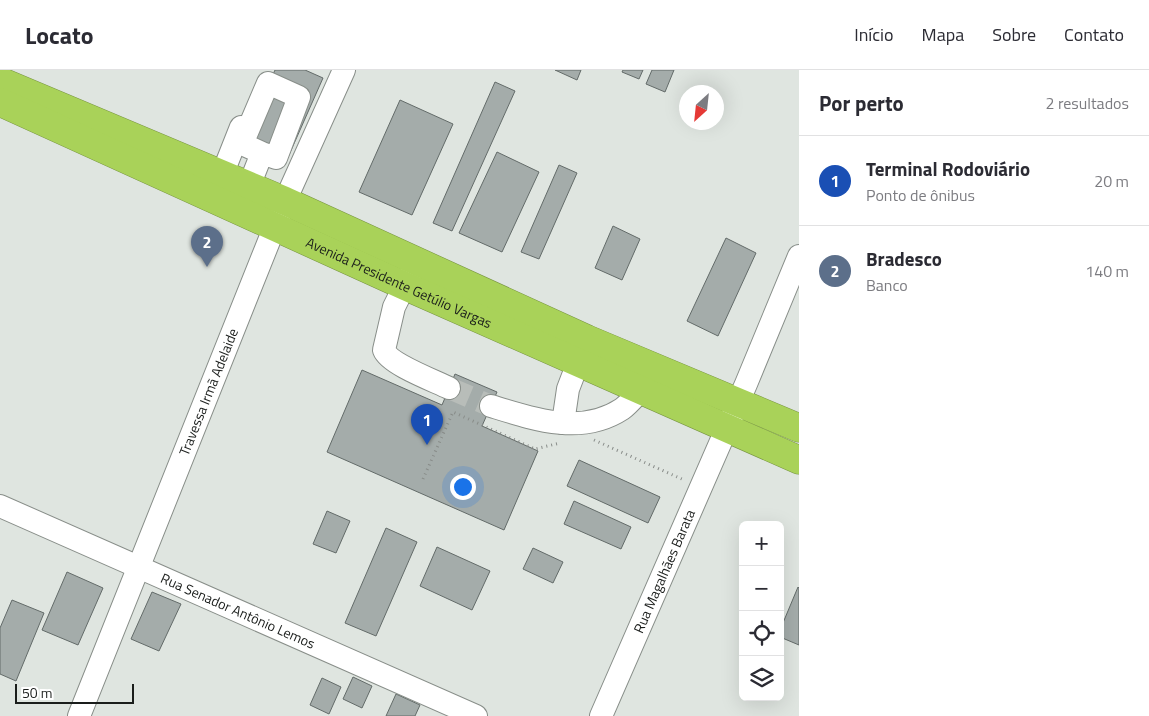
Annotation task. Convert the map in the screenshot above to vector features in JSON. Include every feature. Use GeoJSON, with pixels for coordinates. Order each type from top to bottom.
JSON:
{"type":"FeatureCollection","features":[{"type":"Feature","properties":{"kind":"highway","name":"Avenida Presidente Getúlio Vargas"},"geometry":{"type":"LineString","coordinates":[[0,81],[285,201],[416,261],[582,350],[642,390],[799,460]]}},
{"type":"Feature","properties":{"kind":"highway","name":"Avenida Presidente Getúlio Vargas"},"geometry":{"type":"LineString","coordinates":[[0,102],[275,226],[399,297],[582,350],[738,402],[799,428]]}},
{"type":"Feature","properties":{"kind":"street"},"geometry":{"type":"LineString","coordinates":[[222,175],[263,70]]}},
{"type":"Feature","properties":{"kind":"street","name":"Travessa Irmã Adelaide"},"geometry":{"type":"LineString","coordinates":[[79,716],[285,201],[344,70]]}},
{"type":"Feature","properties":{"kind":"street"},"geometry":{"type":"LineString","coordinates":[[249,186],[262,154]]}},
{"type":"Feature","properties":{"kind":"street"},"geometry":{"type":"LineString","coordinates":[[738,402],[799,256]]}},
{"type":"Feature","properties":{"kind":"street"},"geometry":{"type":"LineString","coordinates":[[416,261],[399,297],[384,346],[385,353],[399,364],[449,388]]}},
{"type":"Feature","properties":{"kind":"street"},"geometry":{"type":"LineString","coordinates":[[563,432],[568,389],[582,350]]}},
{"type":"Feature","properties":{"kind":"street"},"geometry":{"type":"LineString","coordinates":[[491,406],[534,419],[563,432],[606,417],[622,408],[642,390]]}},
{"type":"Feature","properties":{"kind":"street","name":"Rua Magalhães Barata"},"geometry":{"type":"LineString","coordinates":[[600,716],[738,402]]}},
{"type":"Feature","properties":{"kind":"street","name":"Rua Senador Antônio Lemos"},"geometry":{"type":"LineString","coordinates":[[0,506],[476,716]]}},
{"type":"Feature","properties":{"kind":"path"},"geometry":{"type":"LineString","coordinates":[[423,479],[453,412],[535,449],[563,432]]}},
{"type":"Feature","properties":{"kind":"path"},"geometry":{"type":"LineString","coordinates":[[592,439],[701,488]]}},
{"type":"Feature","properties":{"kind":"building"},"geometry":{"type":"Polygon","coordinates":[[[275,70],[305,70],[323,78],[285,164],[241,144],[275,70]]]}},
{"type":"Feature","properties":{"kind":"building"},"geometry":{"type":"Polygon","coordinates":[[[555,70],[581,70],[577,80],[555,70]]]}},
{"type":"Feature","properties":{"kind":"building"},"geometry":{"type":"Polygon","coordinates":[[[623,70],[643,70],[639,79],[622,72],[623,70]]]}},
{"type":"Feature","properties":{"kind":"building"},"geometry":{"type":"Polygon","coordinates":[[[652,70],[674,70],[665,92],[646,84],[652,70]]]}},
{"type":"Feature","properties":{"kind":"building"},"geometry":{"type":"Polygon","coordinates":[[[495,82],[515,91],[452,231],[433,223],[495,82]]]}},
{"type":"Feature","properties":{"kind":"building"},"geometry":{"type":"Polygon","coordinates":[[[400,100],[453,124],[412,215],[359,192],[400,100]]]}},
{"type":"Feature","properties":{"kind":"building"},"geometry":{"type":"Polygon","coordinates":[[[497,152],[539,172],[502,252],[459,233],[497,152]]]}},
{"type":"Feature","properties":{"kind":"building"},"geometry":{"type":"Polygon","coordinates":[[[559,165],[577,173],[539,259],[521,252],[559,165]]]}},
{"type":"Feature","properties":{"kind":"building"},"geometry":{"type":"Polygon","coordinates":[[[613,226],[640,239],[622,280],[595,268],[613,226]]]}},
{"type":"Feature","properties":{"kind":"building"},"geometry":{"type":"Polygon","coordinates":[[[726,238],[756,253],[718,336],[687,321],[726,238]]]}},
{"type":"Feature","properties":{"kind":"building"},"geometry":{"type":"Polygon","coordinates":[[[362,370],[442,405],[455,374],[497,392],[482,426],[538,451],[504,530],[327,452],[362,370]]]}},
{"type":"Feature","properties":{"kind":"building"},"geometry":{"type":"Polygon","coordinates":[[[579,460],[660,497],[648,523],[567,486],[579,460]]]}},
{"type":"Feature","properties":{"kind":"building"},"geometry":{"type":"Polygon","coordinates":[[[574,501],[631,527],[621,549],[564,524],[574,501]]]}},
{"type":"Feature","properties":{"kind":"building"},"geometry":{"type":"Polygon","coordinates":[[[327,511],[350,521],[336,553],[313,544],[327,511]]]}},
{"type":"Feature","properties":{"kind":"building"},"geometry":{"type":"Polygon","coordinates":[[[386,528],[417,542],[376,636],[345,623],[386,528]]]}},
{"type":"Feature","properties":{"kind":"building"},"geometry":{"type":"Polygon","coordinates":[[[437,547],[490,571],[472,610],[420,586],[437,547]]]}},
{"type":"Feature","properties":{"kind":"building"},"geometry":{"type":"Polygon","coordinates":[[[533,548],[563,562],[553,583],[523,569],[533,548]]]}},
{"type":"Feature","properties":{"kind":"building"},"geometry":{"type":"Polygon","coordinates":[[[67,572],[103,588],[78,645],[42,630],[67,572]]]}},
{"type":"Feature","properties":{"kind":"building"},"geometry":{"type":"Polygon","coordinates":[[[798,587],[799,645],[784,639],[784,620],[798,587]]]}},
{"type":"Feature","properties":{"kind":"building"},"geometry":{"type":"Polygon","coordinates":[[[152,592],[181,604],[159,651],[131,639],[152,592]]]}},
{"type":"Feature","properties":{"kind":"building"},"geometry":{"type":"Polygon","coordinates":[[[12,600],[44,613],[16,681],[0,674],[0,628],[12,600]]]}},
{"type":"Feature","properties":{"kind":"building"},"geometry":{"type":"Polygon","coordinates":[[[353,677],[372,686],[362,708],[343,699],[353,677]]]}},
{"type":"Feature","properties":{"kind":"building"},"geometry":{"type":"Polygon","coordinates":[[[322,678],[341,687],[329,714],[310,705],[322,678]]]}},
{"type":"Feature","properties":{"kind":"building"},"geometry":{"type":"Polygon","coordinates":[[[396,694],[420,705],[415,716],[386,716],[396,694]]]}},
{"type":"Feature","properties":{"kind":"tunnel"},"geometry":{"type":"LineString","coordinates":[[449,388],[491,406]]}},
{"type":"Feature","properties":{"kind":"place","name":"Bradesco"},"geometry":{"type":"Point","coordinates":[207,267]}},
{"type":"Feature","properties":{"kind":"place","name":"Terminal Rodoviário"},"geometry":{"type":"Point","coordinates":[427,445]}}]}
